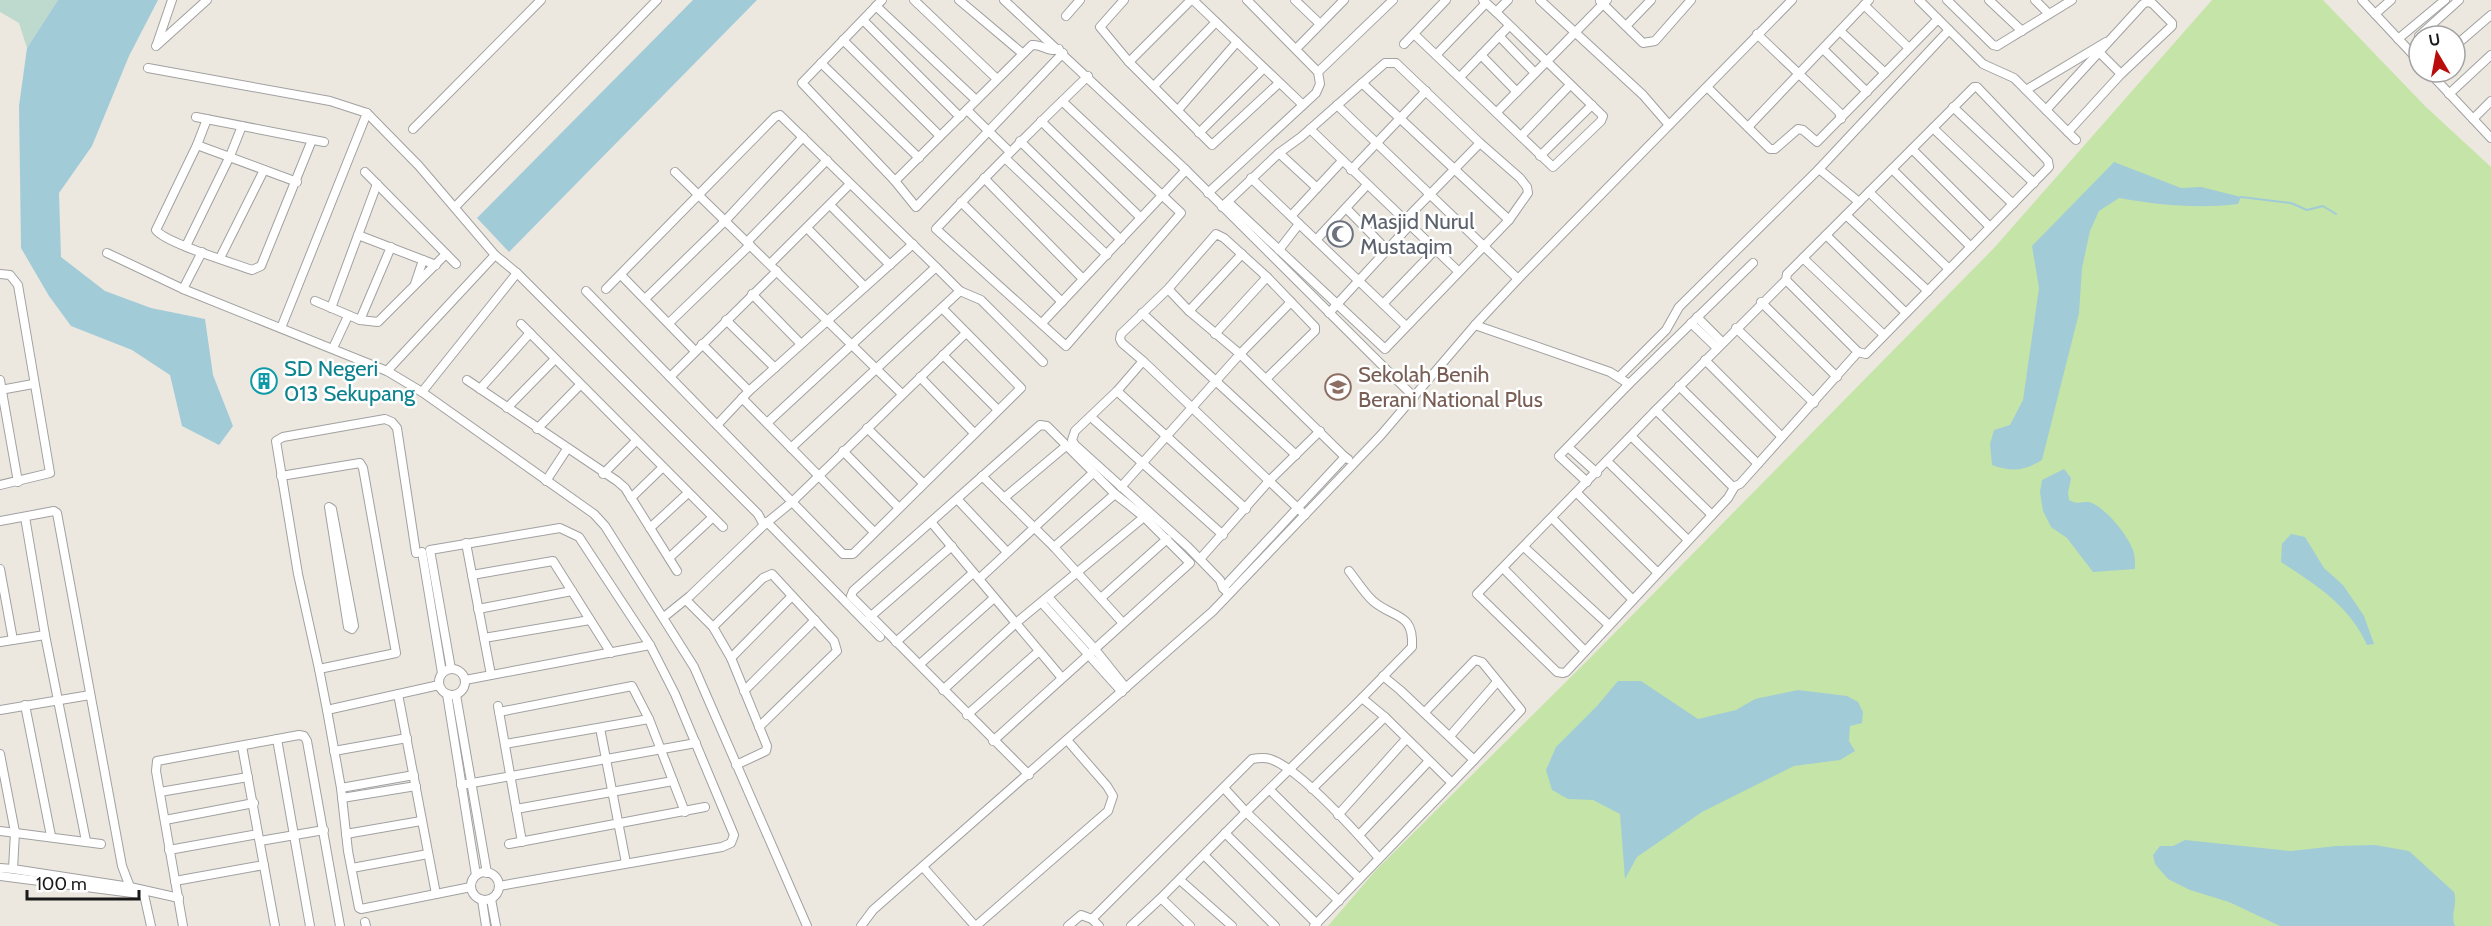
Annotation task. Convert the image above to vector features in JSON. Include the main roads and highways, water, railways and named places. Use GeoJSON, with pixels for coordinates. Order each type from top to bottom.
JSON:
{"type":"FeatureCollection","features":[{"type":"Feature","properties":{"kind":"water"},"geometry":{"type":"Polygon","coordinates":[[[58,0],[158,0],[129,56],[92,146],[59,193],[61,257],[105,291],[151,308],[205,319],[213,375],[233,426],[219,445],[182,426],[170,375],[132,350],[71,326],[49,296],[21,248],[19,106],[27,48],[58,0]]]}},
{"type":"Feature","properties":{"kind":"water"},"geometry":{"type":"Polygon","coordinates":[[[693,0],[757,0],[509,252],[477,218],[693,0]]]}},
{"type":"Feature","properties":{"kind":"water"},"geometry":{"type":"Polygon","coordinates":[[[2114,162],[2181,188],[2201,187],[2241,197],[2238,204],[2208,206],[2163,204],[2119,198],[2099,211],[2090,231],[2082,268],[2079,313],[2042,460],[2018,469],[2006,469],[1992,465],[1990,444],[1994,430],[2010,425],[2023,400],[2039,288],[2032,246],[2114,162]]]}},
{"type":"Feature","properties":{"kind":"water"},"geometry":{"type":"Polygon","coordinates":[[[2064,469],[2071,478],[2069,500],[2076,503],[2092,503],[2110,517],[2133,550],[2135,569],[2093,572],[2067,538],[2051,527],[2043,511],[2040,492],[2042,480],[2064,469]]]}},
{"type":"Feature","properties":{"kind":"water"},"geometry":{"type":"Polygon","coordinates":[[[2291,534],[2305,537],[2324,568],[2343,585],[2364,616],[2374,644],[2367,645],[2351,618],[2330,597],[2281,562],[2282,544],[2291,534]]]}},
{"type":"Feature","properties":{"kind":"water"},"geometry":{"type":"Polygon","coordinates":[[[1618,681],[1641,681],[1698,719],[1736,710],[1755,699],[1798,690],[1847,696],[1858,702],[1863,712],[1862,723],[1850,726],[1849,741],[1855,751],[1840,760],[1794,766],[1702,812],[1637,857],[1625,879],[1620,814],[1593,800],[1568,799],[1552,790],[1546,770],[1556,747],[1597,706],[1618,681]]]}},
{"type":"Feature","properties":{"kind":"water"},"geometry":{"type":"Polygon","coordinates":[[[2185,840],[2291,851],[2375,845],[2409,851],[2454,892],[2455,926],[2280,926],[2229,902],[2190,890],[2168,879],[2155,864],[2153,855],[2160,846],[2173,846],[2185,840]]]}},
{"type":"Feature","properties":{"kind":"waterway"},"geometry":{"type":"LineString","coordinates":[[2241,197],[2291,203],[2307,210],[2323,206],[2336,214]]}},
{"type":"Feature","properties":{"kind":"place","name":"Masjid Nurul Mustaqim"},"geometry":{"type":"Point","coordinates":[1340,234]}},
{"type":"Feature","properties":{"kind":"place","name":"SD Negeri 013 Sekupang"},"geometry":{"type":"Point","coordinates":[264,381]}},
{"type":"Feature","properties":{"kind":"place","name":"Sekolah Benih Berani National Plus"},"geometry":{"type":"Point","coordinates":[1338,387]}}]}
